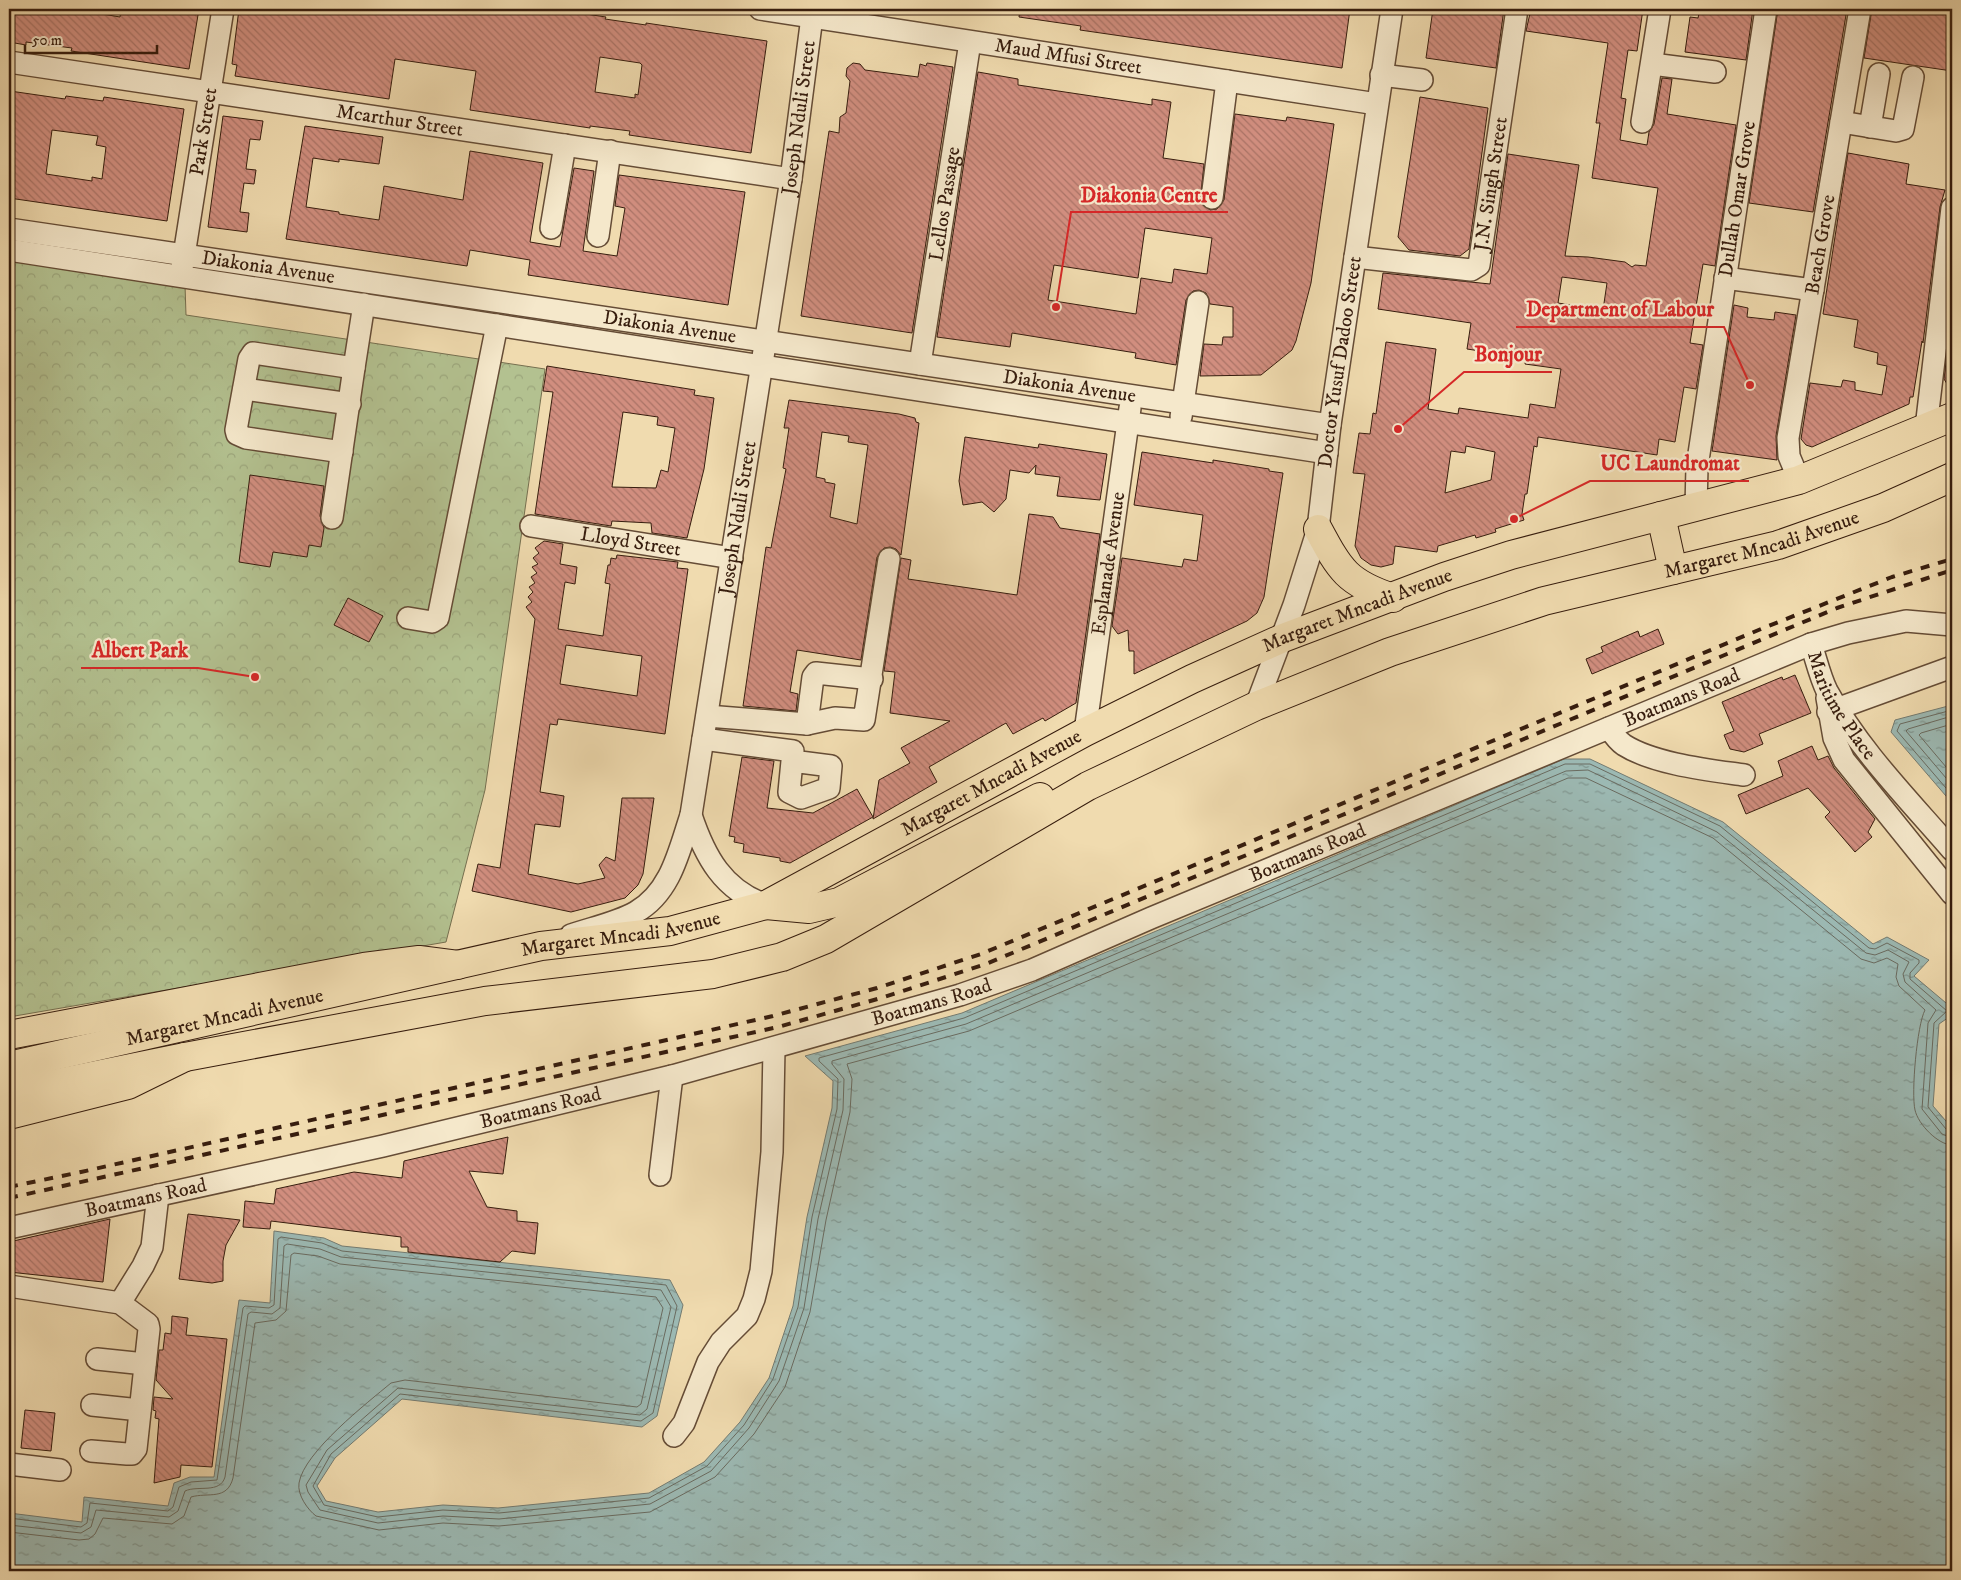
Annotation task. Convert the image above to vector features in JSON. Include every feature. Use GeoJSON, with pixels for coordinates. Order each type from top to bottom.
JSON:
{"type":"FeatureCollection","features":[{"type":"Feature","properties":{"kind":"main road","name":"Margaret Mncadi Avenue"},"geometry":{"type":"LineString","coordinates":[[9,1066],[541,946],[670,931],[766,905],[1085,732],[1201,675],[1283,638],[1393,598],[1444,577],[1511,555],[1799,480],[1944,422]]}},
{"type":"Feature","properties":{"kind":"main road","name":"Margaret Mncadi Avenue"},"geometry":{"type":"LineString","coordinates":[[9,1093],[185,1057],[485,1002],[713,974],[782,957],[826,939],[1088,786],[1256,706],[1390,652],[1544,601],[1778,545],[1945,486]]}},
{"type":"Feature","properties":{"kind":"main road"},"geometry":{"type":"LineString","coordinates":[[1662,516],[1673,570]]}},
{"type":"Feature","properties":{"kind":"main road"},"geometry":{"type":"LineString","coordinates":[[1318,529],[1342,570],[1352,580],[1373,591],[1393,598]]}},
{"type":"Feature","properties":{"kind":"main road"},"geometry":{"type":"LineString","coordinates":[[766,905],[809,908],[839,902],[1028,801],[1048,794],[1088,786]]}},
{"type":"Feature","properties":{"kind":"main road"},"geometry":{"type":"LineString","coordinates":[[9,1035],[364,967],[419,960],[458,965]]}},
{"type":"Feature","properties":{"kind":"main road"},"geometry":{"type":"LineString","coordinates":[[9,1115],[128,1085],[185,1057]]}},
{"type":"Feature","properties":{"kind":"street","name":"Park Street"},"geometry":{"type":"LineString","coordinates":[[180,276],[223,9]]}},
{"type":"Feature","properties":{"kind":"street","name":"Maud Mfusi Street"},"geometry":{"type":"LineString","coordinates":[[760,9],[813,13],[970,42],[1377,104]]}},
{"type":"Feature","properties":{"kind":"street","name":"Doctor Yusuf Dadoo Street"},"geometry":{"type":"LineString","coordinates":[[1256,706],[1283,638],[1318,529],[1330,425],[1392,9]]}},
{"type":"Feature","properties":{"kind":"street","name":"J.N. Singh Street"},"geometry":{"type":"LineString","coordinates":[[1355,257],[1470,270],[1475,269],[1479,265],[1517,9]]}},
{"type":"Feature","properties":{"kind":"street"},"geometry":{"type":"LineString","coordinates":[[1642,122],[1660,9]]}},
{"type":"Feature","properties":{"kind":"street","name":"Dullah Omar Grove"},"geometry":{"type":"LineString","coordinates":[[1696,507],[1696,476],[1766,9]]}},
{"type":"Feature","properties":{"kind":"street","name":"Beach Grove"},"geometry":{"type":"LineString","coordinates":[[1799,480],[1789,456],[1788,438],[1860,9]]}},
{"type":"Feature","properties":{"kind":"street","name":"Joseph Nduli Street"},"geometry":{"type":"LineString","coordinates":[[541,946],[635,913],[648,904],[660,892],[674,868],[691,815],[791,179],[813,13]]}},
{"type":"Feature","properties":{"kind":"street","name":"Lellos Passage"},"geometry":{"type":"LineString","coordinates":[[920,364],[970,42]]}},
{"type":"Feature","properties":{"kind":"street","name":"Mcarthur Street"},"geometry":{"type":"LineString","coordinates":[[9,62],[209,90],[791,179]]}},
{"type":"Feature","properties":{"kind":"street"},"geometry":{"type":"LineString","coordinates":[[1652,64],[1715,72]]}},
{"type":"Feature","properties":{"kind":"street"},"geometry":{"type":"LineString","coordinates":[[1870,127],[1879,74]]}},
{"type":"Feature","properties":{"kind":"street"},"geometry":{"type":"LineString","coordinates":[[1382,75],[1422,80]]}},
{"type":"Feature","properties":{"kind":"street"},"geometry":{"type":"LineString","coordinates":[[1841,122],[1896,131],[1903,129],[1913,77]]}},
{"type":"Feature","properties":{"kind":"street"},"geometry":{"type":"LineString","coordinates":[[1212,198],[1227,81]]}},
{"type":"Feature","properties":{"kind":"street"},"geometry":{"type":"LineString","coordinates":[[551,228],[566,145]]}},
{"type":"Feature","properties":{"kind":"street"},"geometry":{"type":"LineString","coordinates":[[598,236],[610,151]]}},
{"type":"Feature","properties":{"kind":"street"},"geometry":{"type":"LineString","coordinates":[[1944,422],[1952,208]]}},
{"type":"Feature","properties":{"kind":"street","name":"Diakonia Avenue"},"geometry":{"type":"LineString","coordinates":[[9,229],[1330,425]]}},
{"type":"Feature","properties":{"kind":"street","name":"Diakonia Avenue"},"geometry":{"type":"LineString","coordinates":[[9,250],[1327,453]]}},
{"type":"Feature","properties":{"kind":"street"},"geometry":{"type":"LineString","coordinates":[[1725,278],[1813,290]]}},
{"type":"Feature","properties":{"kind":"street"},"geometry":{"type":"LineString","coordinates":[[476,322],[480,300]]}},
{"type":"Feature","properties":{"kind":"street"},"geometry":{"type":"LineString","coordinates":[[1179,430],[1198,302]]}},
{"type":"Feature","properties":{"kind":"street"},"geometry":{"type":"LineString","coordinates":[[332,518],[364,304]]}},
{"type":"Feature","properties":{"kind":"street"},"geometry":{"type":"LineString","coordinates":[[588,339],[591,316]]}},
{"type":"Feature","properties":{"kind":"street"},"geometry":{"type":"LineString","coordinates":[[408,618],[432,622],[438,618],[498,325]]}},
{"type":"Feature","properties":{"kind":"street"},"geometry":{"type":"LineString","coordinates":[[342,452],[240,436],[236,430],[249,359],[253,353],[354,368]]}},
{"type":"Feature","properties":{"kind":"street"},"geometry":{"type":"LineString","coordinates":[[947,394],[951,369]]}},
{"type":"Feature","properties":{"kind":"street"},"geometry":{"type":"LineString","coordinates":[[244,389],[350,404]]}},
{"type":"Feature","properties":{"kind":"street","name":"Esplanade Avenue"},"geometry":{"type":"LineString","coordinates":[[1085,732],[1132,395]]}},
{"type":"Feature","properties":{"kind":"street","name":"Lloyd Street"},"geometry":{"type":"LineString","coordinates":[[531,526],[732,558]]}},
{"type":"Feature","properties":{"kind":"street"},"geometry":{"type":"LineString","coordinates":[[707,716],[807,724],[834,718],[864,720],[872,679],[889,559]]}},
{"type":"Feature","properties":{"kind":"street","name":"Maritime Place"},"geometry":{"type":"LineString","coordinates":[[1952,626],[1906,621],[1848,632],[1811,644],[1833,710],[1834,738],[1844,760],[1952,894]]}},
{"type":"Feature","properties":{"kind":"street","name":"Boatmans Road"},"geometry":{"type":"LineString","coordinates":[[9,1228],[383,1146],[672,1076],[960,995],[1032,970],[1151,918],[1811,644]]}},
{"type":"Feature","properties":{"kind":"street"},"geometry":{"type":"LineString","coordinates":[[1833,710],[1952,667]]}},
{"type":"Feature","properties":{"kind":"street"},"geometry":{"type":"LineString","coordinates":[[807,724],[813,678],[816,673],[872,679]]}},
{"type":"Feature","properties":{"kind":"street","name":"Maritime Place"},"geometry":{"type":"LineString","coordinates":[[1833,710],[1952,850]]}},
{"type":"Feature","properties":{"kind":"street"},"geometry":{"type":"LineString","coordinates":[[1609,728],[1622,743],[1640,752],[1694,767],[1744,775]]}},
{"type":"Feature","properties":{"kind":"street"},"geometry":{"type":"LineString","coordinates":[[703,739],[792,750],[792,760]]}},
{"type":"Feature","properties":{"kind":"street"},"geometry":{"type":"LineString","coordinates":[[691,815],[702,847],[718,871],[746,898],[766,905]]}},
{"type":"Feature","properties":{"kind":"street"},"geometry":{"type":"LineString","coordinates":[[674,1436],[684,1423],[708,1362],[721,1342],[747,1316],[754,1299],[761,1271],[772,1152],[774,1048]]}},
{"type":"Feature","properties":{"kind":"street"},"geometry":{"type":"LineString","coordinates":[[660,1175],[672,1076]]}},
{"type":"Feature","properties":{"kind":"street"},"geometry":{"type":"LineString","coordinates":[[120,1303],[143,1266],[152,1247],[158,1195]]}},
{"type":"Feature","properties":{"kind":"street"},"geometry":{"type":"LineString","coordinates":[[9,1286],[120,1303],[148,1324],[146,1364],[134,1452],[127,1454],[91,1451]]}},
{"type":"Feature","properties":{"kind":"street"},"geometry":{"type":"LineString","coordinates":[[97,1359],[146,1364]]}},
{"type":"Feature","properties":{"kind":"street"},"geometry":{"type":"LineString","coordinates":[[92,1405],[140,1410]]}},
{"type":"Feature","properties":{"kind":"street"},"geometry":{"type":"LineString","coordinates":[[9,1464],[60,1470]]}},
{"type":"Feature","properties":{"kind":"green space"},"geometry":{"type":"Polygon","coordinates":[[[9,229],[184,255],[186,315],[545,369],[485,790],[446,942],[9,1017],[9,229]]]}},
{"type":"Feature","properties":{"kind":"water"},"geometry":{"type":"Polygon","coordinates":[[[1952,705],[1952,803],[1891,732],[1895,720],[1952,705]]]}},
{"type":"Feature","properties":{"kind":"water"},"geometry":{"type":"Polygon","coordinates":[[[1564,759],[1590,759],[1723,822],[1873,944],[1887,937],[1929,960],[1914,976],[1952,1008],[1952,1015],[1939,1024],[1933,1106],[1952,1128],[1952,1571],[9,1571],[9,1513],[82,1522],[84,1497],[168,1506],[174,1483],[190,1477],[214,1477],[239,1300],[270,1303],[274,1231],[324,1238],[342,1246],[670,1280],[683,1305],[657,1416],[642,1427],[402,1399],[335,1458],[317,1486],[326,1501],[378,1512],[443,1505],[498,1508],[649,1493],[704,1462],[740,1422],[769,1378],[793,1306],[807,1217],[832,1108],[833,1081],[805,1056],[962,1013],[1564,759]]]}},
{"type":"Feature","properties":{"kind":"building"},"geometry":{"type":"Polygon","coordinates":[[[9,9],[73,9],[120,17],[121,9],[199,9],[189,69],[71,51],[72,48],[26,42],[26,45],[9,42],[9,9]]]}},
{"type":"Feature","properties":{"kind":"building"},"geometry":{"type":"Polygon","coordinates":[[[239,9],[552,9],[606,17],[605,19],[646,25],[646,23],[767,41],[751,153],[629,135],[630,131],[590,126],[590,128],[470,110],[476,71],[395,59],[389,99],[235,76],[237,65],[232,64],[239,9]],[[600,57],[595,92],[635,98],[635,94],[638,95],[642,65],[640,63],[600,57]]]}},
{"type":"Feature","properties":{"kind":"building"},"geometry":{"type":"Polygon","coordinates":[[[1020,9],[1350,9],[1342,68],[1080,30],[1081,26],[1019,17],[1020,9]]]}},
{"type":"Feature","properties":{"kind":"building"},"geometry":{"type":"Polygon","coordinates":[[[1433,9],[1504,9],[1496,68],[1426,58],[1433,9]]]}},
{"type":"Feature","properties":{"kind":"building"},"geometry":{"type":"Polygon","coordinates":[[[1531,9],[1643,9],[1637,51],[1628,50],[1621,98],[1626,99],[1620,140],[1647,145],[1649,132],[1654,124],[1662,78],[1672,79],[1667,114],[1736,125],[1715,266],[1703,264],[1690,343],[1703,345],[1696,389],[1684,387],[1675,442],[1659,439],[1657,455],[1538,437],[1537,447],[1534,446],[1527,494],[1525,494],[1522,514],[1524,520],[1495,529],[1496,532],[1476,538],[1475,535],[1438,546],[1437,552],[1395,546],[1393,564],[1381,567],[1371,565],[1361,558],[1355,546],[1365,474],[1353,473],[1359,433],[1370,434],[1373,413],[1376,414],[1386,342],[1436,349],[1428,409],[1458,414],[1459,408],[1528,418],[1530,404],[1555,408],[1561,369],[1525,364],[1526,358],[1467,349],[1471,323],[1378,309],[1383,273],[1490,284],[1508,154],[1579,165],[1565,256],[1625,262],[1632,267],[1635,265],[1646,266],[1658,188],[1592,178],[1600,123],[1596,123],[1608,43],[1526,31],[1531,9]],[[1562,277],[1558,303],[1603,310],[1607,283],[1562,277]],[[1466,446],[1465,453],[1451,451],[1445,493],[1491,480],[1495,452],[1466,446]]]}},
{"type":"Feature","properties":{"kind":"building"},"geometry":{"type":"Polygon","coordinates":[[[1700,9],[1753,9],[1746,60],[1685,52],[1690,17],[1698,18],[1700,9]]]}},
{"type":"Feature","properties":{"kind":"building"},"geometry":{"type":"Polygon","coordinates":[[[1778,9],[1847,9],[1813,212],[1749,203],[1778,9]]]}},
{"type":"Feature","properties":{"kind":"building"},"geometry":{"type":"Polygon","coordinates":[[[1872,9],[1952,9],[1952,71],[1864,58],[1872,9]]]}},
{"type":"Feature","properties":{"kind":"building"},"geometry":{"type":"Polygon","coordinates":[[[853,63],[860,64],[865,70],[918,77],[920,64],[926,66],[927,63],[953,67],[912,333],[801,316],[829,131],[839,133],[840,117],[846,113],[850,81],[846,76],[847,68],[853,63]]]}},
{"type":"Feature","properties":{"kind":"building"},"geometry":{"type":"Polygon","coordinates":[[[978,72],[1018,79],[1018,85],[1152,105],[1152,99],[1171,102],[1163,158],[1204,164],[1200,202],[1210,210],[1217,209],[1224,200],[1235,114],[1286,121],[1287,117],[1334,124],[1311,283],[1296,341],[1292,350],[1261,375],[1200,376],[1204,344],[1222,345],[1223,337],[1233,337],[1233,307],[1210,304],[1206,293],[1199,290],[1193,291],[1186,300],[1176,365],[1135,358],[1136,353],[1012,333],[1010,347],[937,337],[978,72]],[[1145,228],[1138,278],[1054,265],[1048,300],[1136,314],[1141,278],[1172,283],[1174,269],[1207,274],[1212,238],[1145,228]]]}},
{"type":"Feature","properties":{"kind":"building"},"geometry":{"type":"Polygon","coordinates":[[[10,91],[65,99],[66,96],[103,101],[104,97],[184,109],[167,221],[9,198],[10,91]],[[52,130],[46,174],[92,181],[92,177],[102,179],[106,147],[96,145],[98,136],[52,130]]]}},
{"type":"Feature","properties":{"kind":"building"},"geometry":{"type":"Polygon","coordinates":[[[1420,97],[1488,108],[1469,249],[1460,256],[1409,250],[1398,237],[1420,97]]]}},
{"type":"Feature","properties":{"kind":"building"},"geometry":{"type":"Polygon","coordinates":[[[223,116],[263,121],[260,140],[250,139],[246,169],[256,170],[254,184],[244,183],[240,212],[249,213],[247,232],[208,227],[223,116]]]}},
{"type":"Feature","properties":{"kind":"building"},"geometry":{"type":"Polygon","coordinates":[[[305,126],[383,137],[379,164],[339,159],[339,162],[313,158],[306,207],[339,212],[339,214],[379,220],[384,186],[463,200],[470,151],[543,163],[530,242],[560,247],[574,168],[594,171],[583,251],[617,256],[625,208],[615,206],[619,175],[745,192],[728,305],[528,275],[530,260],[470,250],[467,266],[286,239],[305,126]]]}},
{"type":"Feature","properties":{"kind":"building"},"geometry":{"type":"Polygon","coordinates":[[[1848,153],[1909,164],[1906,184],[1945,190],[1940,207],[1923,343],[1922,341],[1913,397],[1910,397],[1909,404],[1812,447],[1806,445],[1801,439],[1810,383],[1841,387],[1843,380],[1855,382],[1855,390],[1882,395],[1887,366],[1877,364],[1878,353],[1854,347],[1858,320],[1823,314],[1848,153]]]}},
{"type":"Feature","properties":{"kind":"building"},"geometry":{"type":"Polygon","coordinates":[[[1734,305],[1748,308],[1747,317],[1774,320],[1775,312],[1796,315],[1776,436],[1777,460],[1712,451],[1734,305]]]}},
{"type":"Feature","properties":{"kind":"building"},"geometry":{"type":"Polygon","coordinates":[[[1952,312],[1952,392],[1944,379],[1952,312]]]}},
{"type":"Feature","properties":{"kind":"building"},"geometry":{"type":"Polygon","coordinates":[[[547,366],[695,390],[694,395],[714,398],[704,469],[687,538],[652,533],[651,523],[612,521],[611,526],[535,514],[553,392],[543,391],[547,366]],[[623,412],[612,487],[656,488],[661,470],[668,472],[675,428],[657,425],[658,417],[623,412]]]}},
{"type":"Feature","properties":{"kind":"building"},"geometry":{"type":"Polygon","coordinates":[[[789,400],[899,414],[915,418],[916,422],[919,423],[901,555],[896,549],[890,547],[884,548],[877,557],[861,660],[797,650],[790,692],[798,694],[796,711],[743,706],[766,547],[771,548],[786,469],[783,468],[789,428],[784,428],[789,400]],[[822,432],[816,477],[825,479],[825,482],[835,484],[830,517],[857,524],[868,445],[848,442],[849,436],[822,432]]]}},
{"type":"Feature","properties":{"kind":"building"},"geometry":{"type":"Polygon","coordinates":[[[965,437],[1038,448],[1039,444],[1107,454],[1100,500],[1057,496],[1060,477],[1035,474],[1036,465],[1029,473],[1010,470],[1006,499],[994,512],[982,502],[963,505],[959,481],[965,437]]]}},
{"type":"Feature","properties":{"kind":"building"},"geometry":{"type":"Polygon","coordinates":[[[1142,452],[1213,463],[1213,460],[1283,473],[1264,597],[1257,613],[1247,621],[1134,674],[1134,651],[1129,651],[1128,630],[1118,634],[1112,626],[1122,558],[1182,567],[1184,559],[1197,561],[1203,515],[1134,505],[1142,452]]]}},
{"type":"Feature","properties":{"kind":"building"},"geometry":{"type":"Polygon","coordinates":[[[250,475],[324,486],[320,516],[324,528],[321,547],[309,545],[307,557],[273,552],[270,567],[239,562],[250,475]]]}},
{"type":"Feature","properties":{"kind":"building"},"geometry":{"type":"Polygon","coordinates":[[[1029,514],[1053,517],[1060,528],[1100,534],[1076,703],[1045,721],[1043,718],[1013,734],[1006,723],[929,767],[937,782],[873,819],[879,780],[910,763],[901,748],[950,721],[890,713],[895,672],[884,671],[901,558],[911,560],[908,579],[1017,595],[1029,514]]]}},
{"type":"Feature","properties":{"kind":"building"},"geometry":{"type":"Polygon","coordinates":[[[544,541],[563,544],[560,564],[577,567],[575,584],[565,582],[558,629],[603,636],[610,584],[605,583],[611,558],[616,559],[617,555],[678,562],[677,568],[688,569],[665,734],[558,719],[557,725],[550,724],[540,792],[564,796],[560,827],[535,824],[528,874],[578,884],[605,878],[599,865],[606,857],[615,861],[622,798],[654,798],[643,874],[638,885],[625,898],[571,912],[472,891],[478,864],[500,868],[535,619],[526,607],[532,602],[528,597],[533,592],[529,587],[535,583],[531,577],[537,573],[532,567],[538,564],[533,558],[539,553],[535,548],[544,541]],[[566,645],[560,684],[637,696],[642,656],[566,645]]]}},
{"type":"Feature","properties":{"kind":"building"},"geometry":{"type":"Polygon","coordinates":[[[348,598],[383,616],[369,642],[334,625],[348,598]]]}},
{"type":"Feature","properties":{"kind":"building"},"geometry":{"type":"Polygon","coordinates":[[[1658,629],[1664,644],[1592,674],[1586,659],[1603,652],[1601,647],[1638,631],[1640,637],[1658,629]]]}},
{"type":"Feature","properties":{"kind":"building"},"geometry":{"type":"Polygon","coordinates":[[[1795,675],[1811,713],[1759,734],[1763,744],[1744,752],[1730,749],[1724,735],[1734,731],[1722,702],[1782,677],[1783,680],[1795,675]]]}},
{"type":"Feature","properties":{"kind":"building"},"geometry":{"type":"Polygon","coordinates":[[[1812,746],[1818,760],[1828,756],[1834,768],[1875,819],[1868,832],[1872,837],[1855,852],[1825,817],[1830,812],[1808,788],[1746,814],[1738,795],[1783,776],[1778,761],[1812,746]]]}},
{"type":"Feature","properties":{"kind":"building"},"geometry":{"type":"Polygon","coordinates":[[[742,757],[774,761],[767,808],[813,813],[857,789],[873,817],[790,863],[780,861],[780,858],[743,852],[744,844],[734,842],[735,837],[729,836],[742,757]]]}},
{"type":"Feature","properties":{"kind":"building"},"geometry":{"type":"Polygon","coordinates":[[[508,1137],[503,1174],[469,1171],[487,1207],[517,1211],[517,1221],[538,1223],[535,1254],[512,1251],[500,1262],[408,1252],[408,1247],[401,1247],[401,1237],[271,1221],[270,1229],[243,1227],[245,1201],[274,1204],[276,1189],[354,1172],[402,1178],[404,1161],[508,1137]]]}},
{"type":"Feature","properties":{"kind":"building"},"geometry":{"type":"Polygon","coordinates":[[[188,1214],[240,1220],[226,1245],[223,1261],[223,1281],[212,1283],[179,1279],[188,1214]]]}},
{"type":"Feature","properties":{"kind":"building"},"geometry":{"type":"Polygon","coordinates":[[[110,1219],[103,1282],[9,1272],[9,1242],[110,1219]]]}},
{"type":"Feature","properties":{"kind":"building"},"geometry":{"type":"Polygon","coordinates":[[[172,1316],[188,1318],[186,1335],[227,1339],[212,1467],[181,1465],[180,1477],[154,1483],[159,1419],[155,1418],[156,1411],[153,1410],[154,1397],[173,1399],[156,1380],[159,1350],[163,1350],[165,1333],[171,1334],[172,1316]]]}},
{"type":"Feature","properties":{"kind":"building"},"geometry":{"type":"Polygon","coordinates":[[[25,1410],[55,1413],[51,1451],[21,1448],[25,1410]]]}},
{"type":"Feature","properties":{"kind":"railway"},"geometry":{"type":"LineString","coordinates":[[9,1187],[773,1016],[877,988],[981,954],[1761,629],[1892,577],[1952,559]]}},
{"type":"Feature","properties":{"kind":"railway"},"geometry":{"type":"LineString","coordinates":[[9,1198],[778,1027],[881,998],[986,964],[1837,608],[1952,570]]}},
{"type":"Feature","properties":{"kind":"place","name":"Diakonia Centre"},"geometry":{"type":"Point","coordinates":[1056,307]}},
{"type":"Feature","properties":{"kind":"place","name":"Department of Labour"},"geometry":{"type":"Point","coordinates":[1750,385]}},
{"type":"Feature","properties":{"kind":"place","name":"Bonjour"},"geometry":{"type":"Point","coordinates":[1398,429]}},
{"type":"Feature","properties":{"kind":"place","name":"UC Laundromat"},"geometry":{"type":"Point","coordinates":[1514,519]}},
{"type":"Feature","properties":{"kind":"place","name":"Albert Park"},"geometry":{"type":"Point","coordinates":[255,677]}}]}
